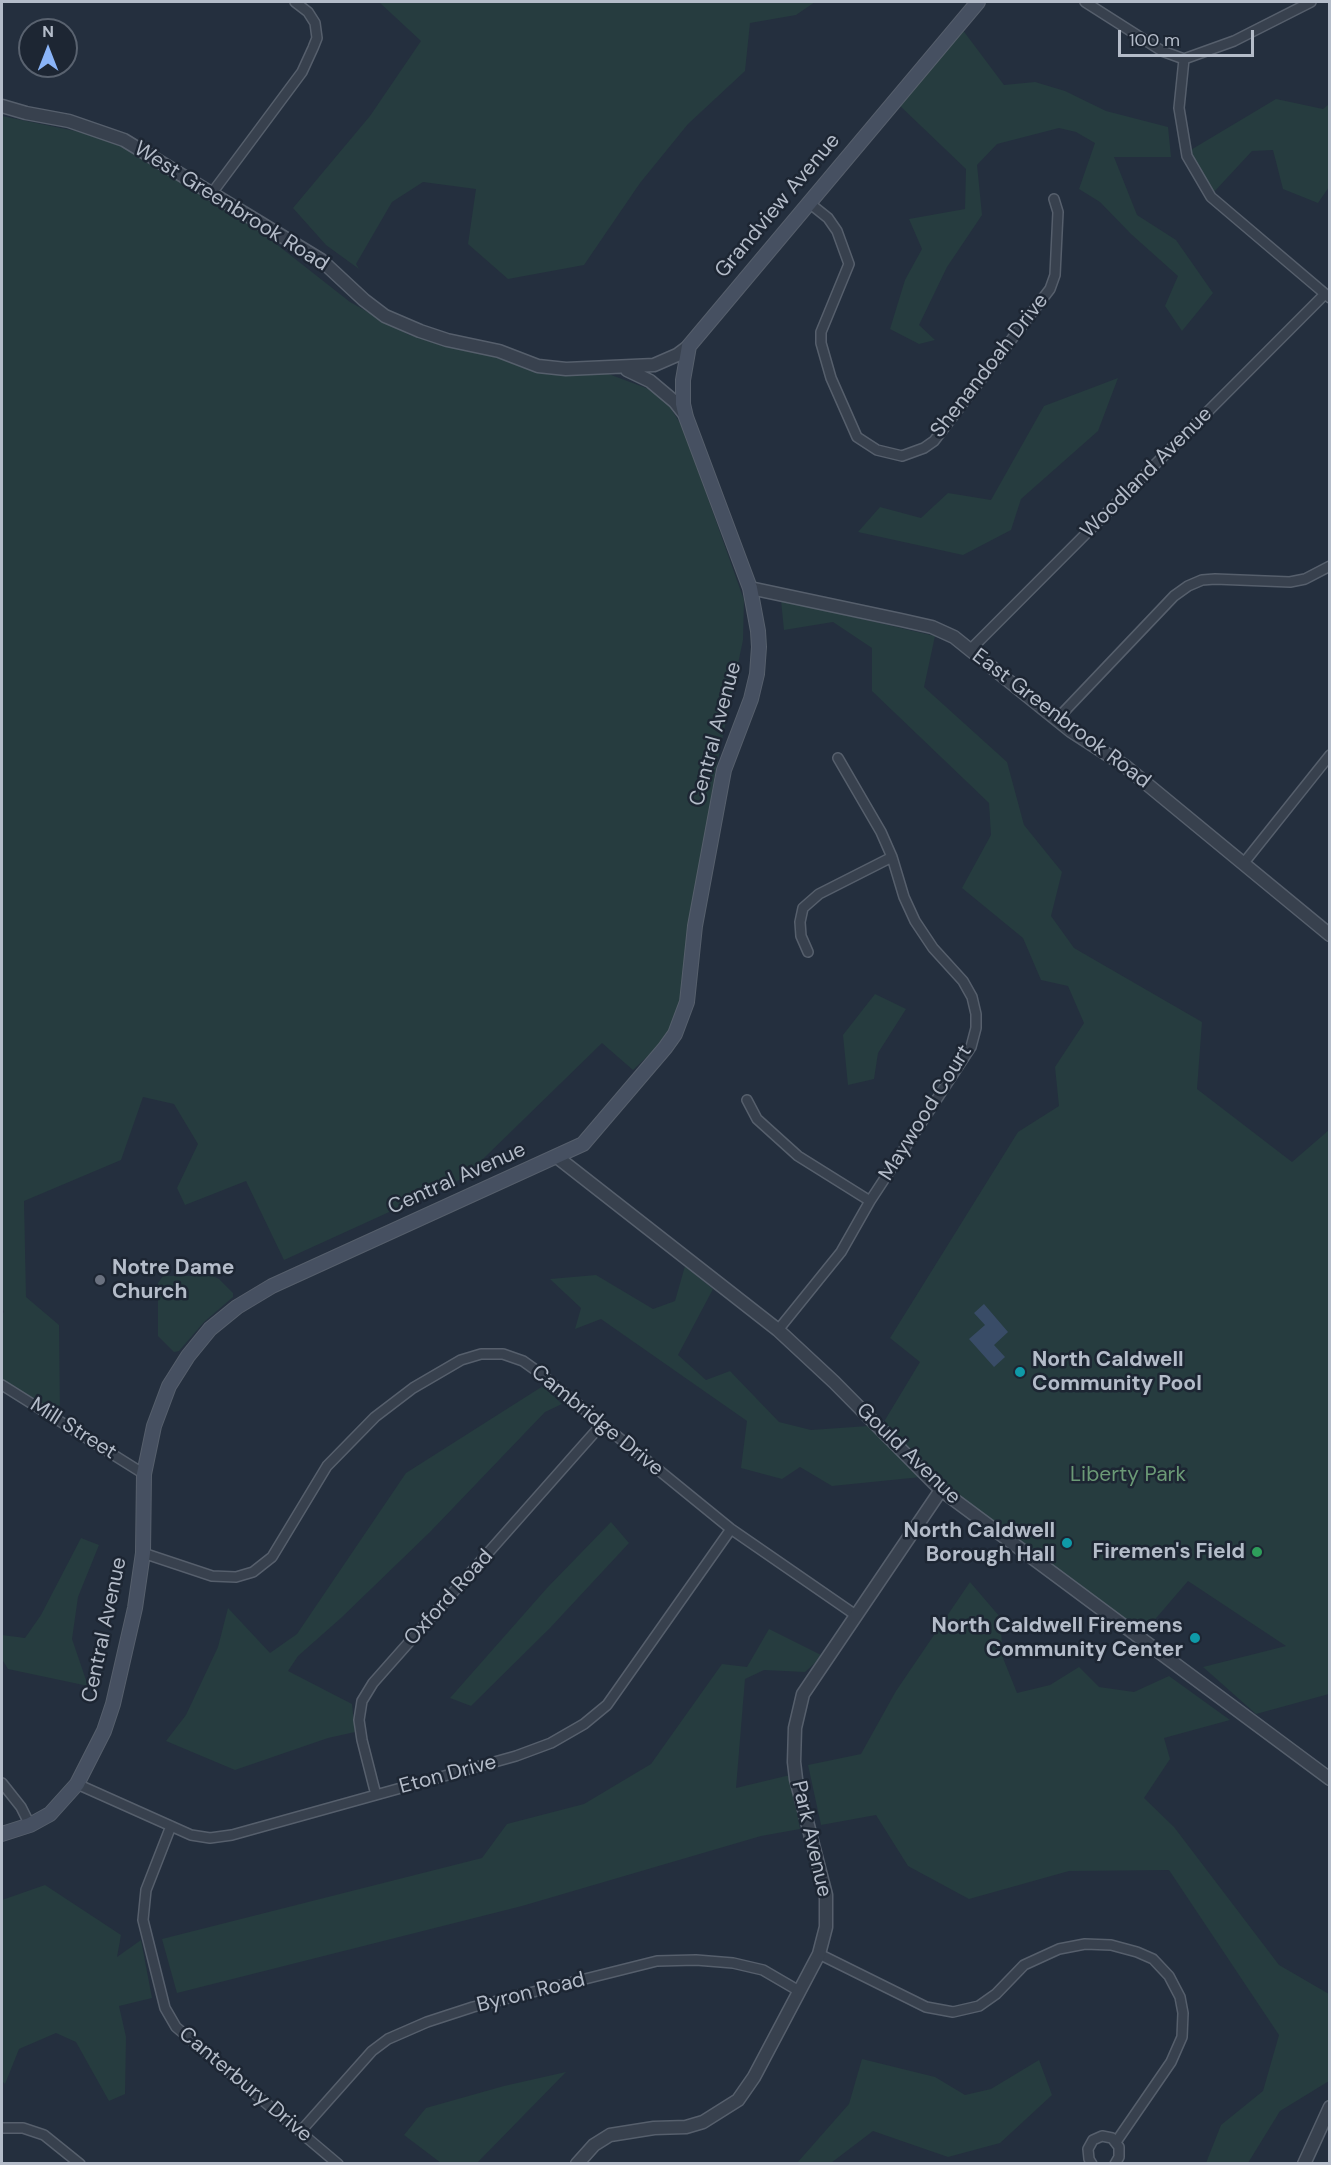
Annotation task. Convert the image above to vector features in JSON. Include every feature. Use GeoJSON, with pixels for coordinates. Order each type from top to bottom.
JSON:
{"type":"FeatureCollection","features":[{"type":"Feature","properties":{"kind":"main road","name":"Grandview Avenue"},"geometry":{"type":"LineString","coordinates":[[704,463],[686,417],[682,391],[684,365],[689,346],[808,201],[978,2]]}},
{"type":"Feature","properties":{"kind":"main road","name":"Central Avenue"},"geometry":{"type":"LineString","coordinates":[[2,1834],[30,1825],[50,1814],[77,1784],[104,1731],[129,1641],[143,1553],[144,1474],[154,1426],[169,1386],[188,1356],[210,1329],[237,1307],[272,1286],[583,1144],[665,1048],[682,1018],[687,1002],[695,926],[724,770],[751,699],[757,675],[758,631],[750,588],[704,463]]}},
{"type":"Feature","properties":{"kind":"street"},"geometry":{"type":"LineString","coordinates":[[212,193],[302,72],[313,48],[316,38],[315,23],[308,12],[295,2]]}},
{"type":"Feature","properties":{"kind":"street"},"geometry":{"type":"LineString","coordinates":[[1085,2],[1162,51],[1184,59],[1234,41],[1311,2]]}},
{"type":"Feature","properties":{"kind":"street"},"geometry":{"type":"LineString","coordinates":[[1184,59],[1179,108],[1187,156],[1211,197],[1327,296]]}},
{"type":"Feature","properties":{"kind":"street","name":"West Greenbrook Road"},"geometry":{"type":"LineString","coordinates":[[2,106],[26,114],[69,121],[113,135],[158,159],[321,260],[374,309],[400,323],[447,340],[499,351],[538,366],[566,369],[654,365],[689,346]]}},
{"type":"Feature","properties":{"kind":"street","name":"Shenandoah Drive"},"geometry":{"type":"LineString","coordinates":[[808,201],[828,218],[841,240],[849,264],[847,274],[821,332],[821,343],[831,378],[857,437],[877,450],[902,456],[914,453],[934,441],[1050,289],[1054,275],[1058,212],[1054,199]]}},
{"type":"Feature","properties":{"kind":"street","name":"Woodland Avenue"},"geometry":{"type":"LineString","coordinates":[[970,650],[1327,296]]}},
{"type":"Feature","properties":{"kind":"street"},"geometry":{"type":"LineString","coordinates":[[621,368],[650,381],[675,402],[686,417]]}},
{"type":"Feature","properties":{"kind":"street"},"geometry":{"type":"LineString","coordinates":[[1057,720],[1174,596],[1188,586],[1202,580],[1215,579],[1290,582],[1305,579],[1329,566]]}},
{"type":"Feature","properties":{"kind":"street","name":"East Greenbrook Road"},"geometry":{"type":"LineString","coordinates":[[750,588],[932,627],[954,637],[1057,720],[1125,766],[1329,936]]}},
{"type":"Feature","properties":{"kind":"street"},"geometry":{"type":"LineString","coordinates":[[1243,864],[1329,755]]}},
{"type":"Feature","properties":{"kind":"street","name":"Maywood Court"},"geometry":{"type":"LineString","coordinates":[[778,1330],[841,1252],[870,1201],[971,1047],[976,1028],[972,997],[963,981],[933,948],[915,921],[881,832],[838,758]]}},
{"type":"Feature","properties":{"kind":"street"},"geometry":{"type":"LineString","coordinates":[[808,952],[801,936],[800,922],[803,908],[819,894],[892,857]]}},
{"type":"Feature","properties":{"kind":"street"},"geometry":{"type":"LineString","coordinates":[[747,1100],[757,1119],[798,1156],[870,1201]]}},
{"type":"Feature","properties":{"kind":"street","name":"Gould Avenue"},"geometry":{"type":"LineString","coordinates":[[557,1157],[778,1330],[834,1382],[941,1490],[1329,1779]]}},
{"type":"Feature","properties":{"kind":"street","name":"Cambridge Drive"},"geometry":{"type":"LineString","coordinates":[[143,1553],[218,1577],[236,1577],[253,1572],[272,1557],[327,1466],[375,1417],[413,1388],[461,1360],[474,1355],[503,1354],[523,1361],[731,1529],[857,1616]]}},
{"type":"Feature","properties":{"kind":"street","name":"Mill Street"},"geometry":{"type":"LineString","coordinates":[[2,1385],[144,1474]]}},
{"type":"Feature","properties":{"kind":"street","name":"Oxford Road"},"geometry":{"type":"LineString","coordinates":[[376,1795],[359,1720],[362,1701],[373,1683],[602,1424]]}},
{"type":"Feature","properties":{"kind":"street","name":"Park Avenue"},"geometry":{"type":"LineString","coordinates":[[577,2163],[594,2145],[610,2135],[654,2128],[686,2127],[704,2122],[738,2100],[754,2077],[819,1954],[826,1927],[827,1906],[796,1779],[794,1762],[795,1728],[803,1694],[941,1490]]}},
{"type":"Feature","properties":{"kind":"street","name":"Eton Drive"},"geometry":{"type":"LineString","coordinates":[[77,1784],[171,1827],[191,1835],[210,1838],[232,1835],[516,1756],[551,1743],[584,1724],[607,1705],[731,1529]]}},
{"type":"Feature","properties":{"kind":"street"},"geometry":{"type":"LineString","coordinates":[[2,1783],[21,1807],[30,1825]]}},
{"type":"Feature","properties":{"kind":"street","name":"Canterbury Drive"},"geometry":{"type":"LineString","coordinates":[[171,1827],[146,1890],[143,1920],[165,2008],[176,2027],[338,2163]]}},
{"type":"Feature","properties":{"kind":"street"},"geometry":{"type":"LineString","coordinates":[[819,1954],[926,2007],[953,2012],[979,2006],[996,1994],[1024,1965],[1059,1949],[1085,1944],[1111,1945],[1153,1959],[1169,1976],[1180,1997],[1183,2013],[1182,2037],[1171,2062],[1116,2142]]}},
{"type":"Feature","properties":{"kind":"street","name":"Byron Road"},"geometry":{"type":"LineString","coordinates":[[300,2132],[372,2051],[388,2038],[473,2007],[657,1961],[696,1960],[733,1963],[763,1970],[799,1991]]}},
{"type":"Feature","properties":{"kind":"street"},"geometry":{"type":"LineString","coordinates":[[1304,2163],[1329,2107]]}},
{"type":"Feature","properties":{"kind":"street"},"geometry":{"type":"LineString","coordinates":[[2,2128],[23,2128],[44,2135],[80,2163]]}},
{"type":"Feature","properties":{"kind":"street"},"geometry":{"type":"LineString","coordinates":[[1092,2163],[1088,2149],[1093,2140],[1107,2137],[1116,2142],[1120,2152],[1115,2163]]}},
{"type":"Feature","properties":{"kind":"green space"},"geometry":{"type":"Polygon","coordinates":[[[379,2],[815,2],[796,15],[750,23],[745,71],[688,124],[640,183],[584,265],[508,279],[468,244],[476,189],[423,182],[392,202],[356,264],[359,269],[326,245],[293,208],[370,116],[421,41],[379,2]]]}},
{"type":"Feature","properties":{"kind":"green space"},"geometry":{"type":"Polygon","coordinates":[[[962,29],[1004,85],[1035,82],[1065,91],[1106,111],[1168,127],[1171,157],[1114,157],[1137,215],[1176,240],[1213,293],[1182,331],[1165,306],[1178,276],[1131,234],[1100,202],[1079,189],[1095,143],[1076,132],[1059,128],[997,144],[977,165],[982,215],[947,267],[919,325],[935,340],[919,344],[890,329],[905,280],[922,249],[909,219],[965,209],[966,169],[898,104],[962,29]]]}},
{"type":"Feature","properties":{"kind":"green space"},"geometry":{"type":"Polygon","coordinates":[[[1276,99],[1323,109],[1329,104],[1329,187],[1318,203],[1283,189],[1273,150],[1252,151],[1213,193],[1189,151],[1276,99]]]}},
{"type":"Feature","properties":{"kind":"green space"},"geometry":{"type":"Polygon","coordinates":[[[2,116],[119,140],[238,214],[350,302],[409,335],[545,370],[606,373],[662,394],[683,428],[744,600],[743,640],[715,774],[679,1006],[667,1038],[633,1070],[602,1043],[484,1158],[490,1166],[284,1260],[246,1181],[185,1205],[177,1188],[198,1144],[174,1104],[143,1097],[121,1160],[24,1201],[26,1297],[59,1325],[60,1415],[2,1379],[2,1314],[4,1312],[2,1308],[2,116]]]}},
{"type":"Feature","properties":{"kind":"green space"},"geometry":{"type":"Polygon","coordinates":[[[1118,378],[1098,431],[1021,499],[1011,530],[963,555],[858,532],[880,507],[921,518],[948,493],[991,500],[1044,406],[1118,378]]]}},
{"type":"Feature","properties":{"kind":"green space","name":"Liberty Park"},"geometry":{"type":"Polygon","coordinates":[[[781,600],[935,636],[924,687],[1007,762],[1024,825],[1062,872],[1051,916],[1074,948],[1202,1022],[1197,1089],[1292,1162],[1329,1130],[1329,1694],[1256,1714],[1203,1667],[1286,1646],[1188,1581],[1139,1638],[931,1476],[832,1486],[800,1467],[782,1479],[741,1468],[747,1421],[601,1319],[575,1329],[581,1308],[550,1279],[596,1275],[653,1309],[675,1301],[685,1266],[713,1289],[678,1355],[706,1380],[730,1371],[779,1422],[811,1430],[882,1425],[920,1362],[890,1338],[1018,1132],[1059,1106],[1055,1067],[1084,1023],[1068,986],[1041,980],[1023,938],[962,888],[991,835],[989,803],[872,691],[872,648],[833,622],[784,630],[781,600]]]}},
{"type":"Feature","properties":{"kind":"green space"},"geometry":{"type":"Polygon","coordinates":[[[875,994],[906,1009],[878,1053],[874,1079],[848,1085],[843,1035],[875,994]]]}},
{"type":"Feature","properties":{"kind":"green space"},"geometry":{"type":"Polygon","coordinates":[[[163,1276],[213,1276],[233,1293],[233,1297],[204,1322],[179,1351],[174,1352],[158,1336],[158,1283],[163,1276]]]}},
{"type":"Feature","properties":{"kind":"green space"},"geometry":{"type":"Polygon","coordinates":[[[543,1386],[562,1404],[545,1412],[430,1532],[298,1656],[288,1671],[352,1704],[355,1732],[328,1738],[235,1770],[166,1741],[186,1715],[218,1647],[228,1608],[270,1653],[297,1634],[406,1473],[543,1386]]]}},
{"type":"Feature","properties":{"kind":"green space"},"geometry":{"type":"Polygon","coordinates":[[[611,1522],[629,1543],[550,1628],[471,1706],[450,1698],[547,1588],[611,1522]]]}},
{"type":"Feature","properties":{"kind":"green space"},"geometry":{"type":"Polygon","coordinates":[[[81,1538],[99,1545],[78,1597],[72,1639],[88,1686],[8,1669],[2,1659],[2,1635],[25,1638],[41,1615],[81,1538]]]}},
{"type":"Feature","properties":{"kind":"green space"},"geometry":{"type":"Polygon","coordinates":[[[970,1582],[1000,1617],[1003,1658],[1017,1693],[1050,1685],[1079,1667],[1099,1687],[1134,1692],[1169,1676],[1230,1720],[1164,1738],[1170,1759],[1144,1798],[1174,1827],[1279,1965],[1329,1994],[1329,2081],[1280,2111],[1248,2163],[1206,2163],[1221,2125],[1263,2091],[1279,2035],[1169,1870],[1069,1871],[969,1899],[908,1866],[876,1815],[821,1825],[808,1765],[861,1754],[896,1691],[970,1582]]]}},
{"type":"Feature","properties":{"kind":"green space"},"geometry":{"type":"Polygon","coordinates":[[[769,1629],[823,1656],[805,1672],[764,1670],[745,1679],[736,1788],[790,1775],[800,1829],[761,1836],[522,1906],[177,1993],[162,1939],[482,1858],[507,1824],[584,1804],[651,1764],[722,1664],[747,1667],[769,1629]]]}},
{"type":"Feature","properties":{"kind":"green space"},"geometry":{"type":"Polygon","coordinates":[[[45,1885],[121,1935],[117,1957],[141,1940],[152,1998],[119,2006],[126,2037],[125,2094],[109,2101],[76,2042],[56,2033],[19,2049],[5,2084],[2,2081],[2,1900],[45,1885]]]}},
{"type":"Feature","properties":{"kind":"green space"},"geometry":{"type":"Polygon","coordinates":[[[862,2059],[935,2077],[965,2095],[991,2089],[1039,2060],[1052,2095],[1000,2143],[948,2157],[873,2131],[831,2163],[797,2163],[849,2104],[862,2059]]]}},
{"type":"Feature","properties":{"kind":"green space"},"geometry":{"type":"Polygon","coordinates":[[[566,2072],[477,2163],[441,2163],[404,2135],[426,2108],[504,2086],[566,2072]]]}},
{"type":"Feature","properties":{"kind":"water"},"geometry":{"type":"Polygon","coordinates":[[[984,1304],[1008,1332],[994,1345],[1005,1357],[994,1367],[969,1339],[985,1325],[974,1313],[984,1304]]]}},
{"type":"Feature","properties":{"kind":"place","name":"Notre Dame Church"},"geometry":{"type":"Point","coordinates":[100,1280]}},
{"type":"Feature","properties":{"kind":"place","name":"North Caldwell Community Pool"},"geometry":{"type":"Point","coordinates":[1020,1372]}},
{"type":"Feature","properties":{"kind":"place","name":"North Caldwell Borough Hall"},"geometry":{"type":"Point","coordinates":[1067,1543]}},
{"type":"Feature","properties":{"kind":"place","name":"Firemen's Field"},"geometry":{"type":"Point","coordinates":[1257,1552]}},
{"type":"Feature","properties":{"kind":"place","name":"North Caldwell Firemens Community Center"},"geometry":{"type":"Point","coordinates":[1195,1638]}}]}
